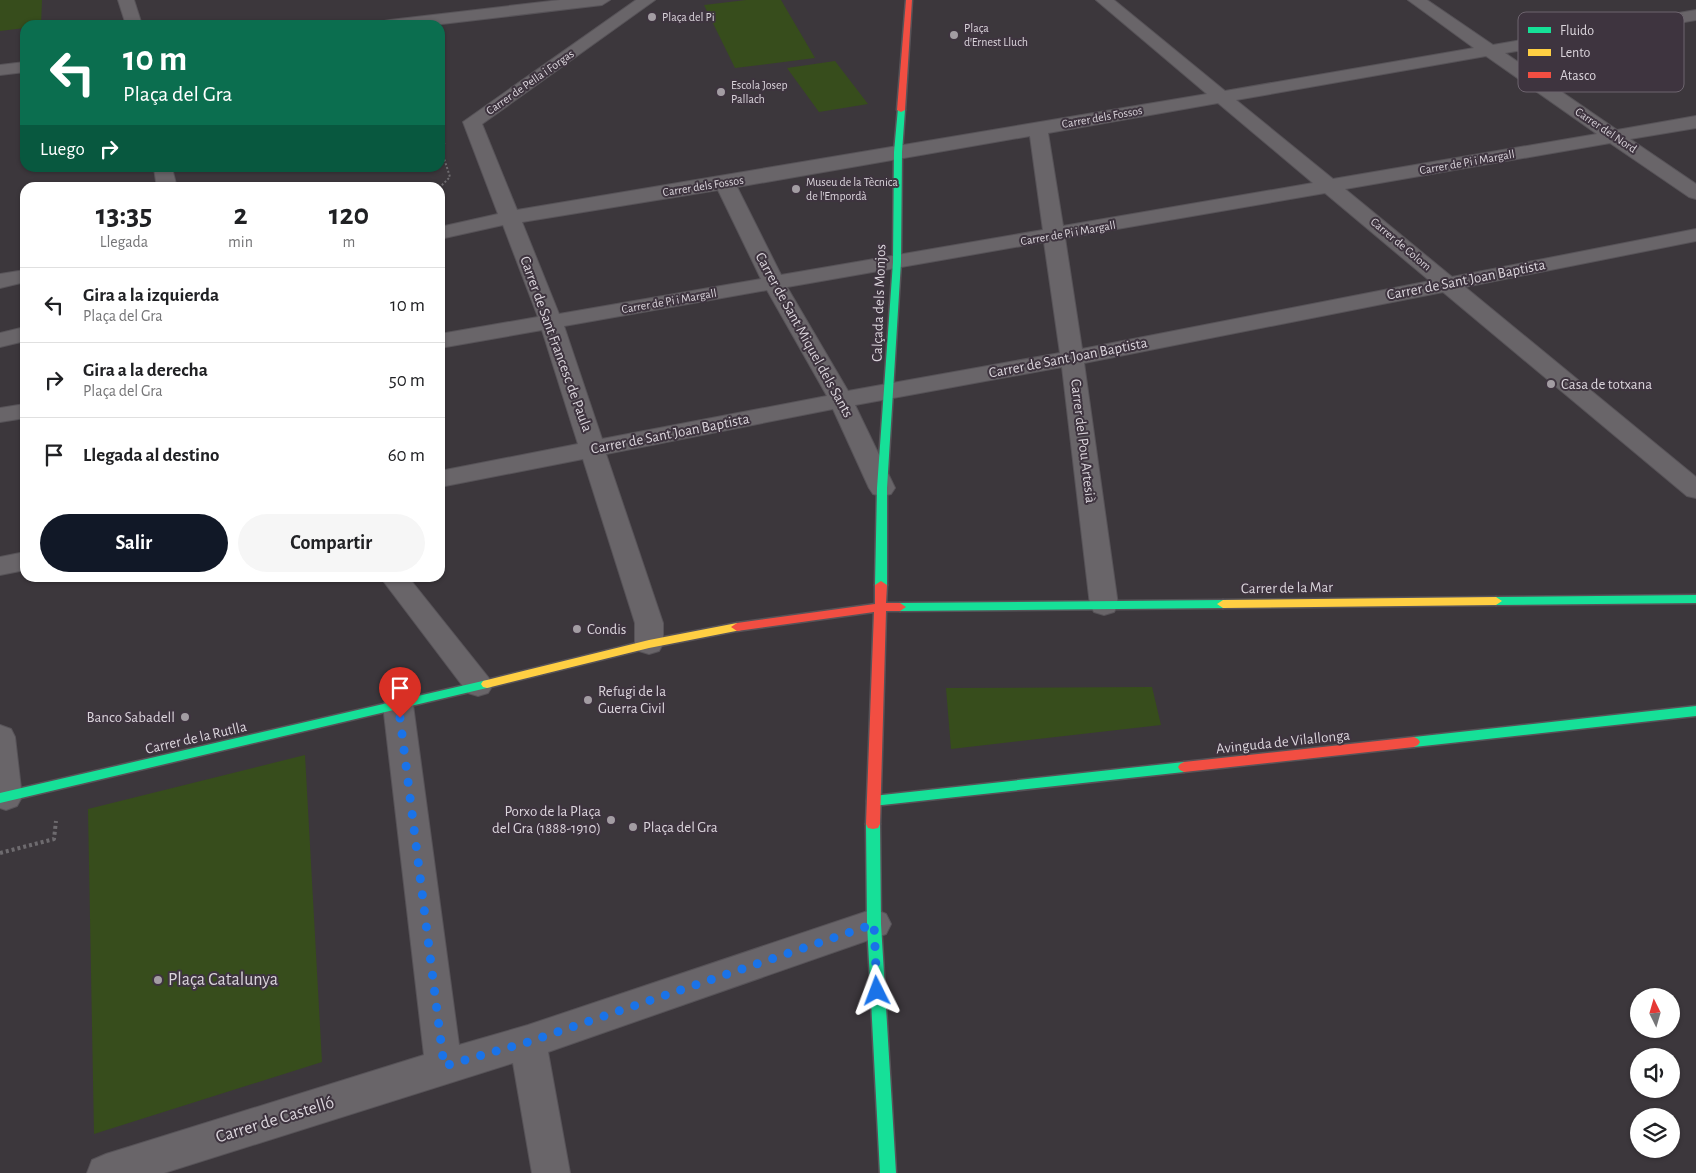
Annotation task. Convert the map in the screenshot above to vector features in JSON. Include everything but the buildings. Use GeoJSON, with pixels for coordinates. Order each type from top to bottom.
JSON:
{"type":"FeatureCollection","features":[{"type":"Feature","properties":{"kind":"street"},"geometry":{"type":"LineString","coordinates":[[126,0],[132,20]]}},
{"type":"Feature","properties":{"kind":"street"},"geometry":{"type":"LineString","coordinates":[[432,20],[602,0]]}},
{"type":"Feature","properties":{"kind":"street","name":"Carrer de Pella i Forgas"},"geometry":{"type":"LineString","coordinates":[[508,218],[472,122],[647,0]]}},
{"type":"Feature","properties":{"kind":"street","name":"Calçada dels Monjos"},"geometry":{"type":"LineString","coordinates":[[878,607],[882,555],[882,488],[890,391],[897,262],[898,152],[909,0]]}},
{"type":"Feature","properties":{"kind":"street","name":"Carrer de Colom"},"geometry":{"type":"LineString","coordinates":[[1104,0],[1696,490]]}},
{"type":"Feature","properties":{"kind":"street","name":"Carrer del Nord"},"geometry":{"type":"LineString","coordinates":[[1416,0],[1518,70]]}},
{"type":"Feature","properties":{"kind":"street","name":"Carrer dels Fossos"},"geometry":{"type":"LineString","coordinates":[[445,233],[508,218],[725,183],[1518,46]]}},
{"type":"Feature","properties":{"kind":"street"},"geometry":{"type":"LineString","coordinates":[[0,70],[20,68]]}},
{"type":"Feature","properties":{"kind":"street","name":"Carrer del Nord"},"geometry":{"type":"LineString","coordinates":[[1550,92],[1696,193]]}},
{"type":"Feature","properties":{"kind":"street","name":"Carrer de Pi i Margall"},"geometry":{"type":"LineString","coordinates":[[445,340],[774,282],[1053,236],[1696,122]]}},
{"type":"Feature","properties":{"kind":"street","name":"Carrer del Pou Artesià"},"geometry":{"type":"LineString","coordinates":[[1038,128],[1072,358],[1104,605]]}},
{"type":"Feature","properties":{"kind":"street","name":"Carrer de Sant Miquel dels Sants"},"geometry":{"type":"LineString","coordinates":[[725,183],[774,282],[841,400],[882,488]]}},
{"type":"Feature","properties":{"kind":"street","name":"Carrer de Sant Francesc de Paula"},"geometry":{"type":"LineString","coordinates":[[508,218],[551,322],[594,449],[649,624],[649,644]]}},
{"type":"Feature","properties":{"kind":"street","name":"Carrer de Sant Joan Baptista"},"geometry":{"type":"LineString","coordinates":[[445,478],[841,400],[1072,358],[1696,235]]}},
{"type":"Feature","properties":{"kind":"street"},"geometry":{"type":"LineString","coordinates":[[0,282],[20,277]]}},
{"type":"Feature","properties":{"kind":"street"},"geometry":{"type":"LineString","coordinates":[[0,340],[20,335]]}},
{"type":"Feature","properties":{"kind":"street"},"geometry":{"type":"LineString","coordinates":[[0,416],[20,412]]}},
{"type":"Feature","properties":{"kind":"street"},"geometry":{"type":"LineString","coordinates":[[0,566],[20,562]]}},
{"type":"Feature","properties":{"kind":"street"},"geometry":{"type":"LineString","coordinates":[[397,582],[478,685]]}},
{"type":"Feature","properties":{"kind":"street","name":"Carrer de la Mar"},"geometry":{"type":"LineString","coordinates":[[878,607],[1696,598]]}},
{"type":"Feature","properties":{"kind":"street"},"geometry":{"type":"LineString","coordinates":[[874,924],[528,1042],[444,1066],[398,705],[649,644],[771,621],[878,607],[872,801],[874,924],[888,1173]]}},
{"type":"Feature","properties":{"kind":"street","name":"Carrer de la Rutlla"},"geometry":{"type":"LineString","coordinates":[[3,797],[398,705]]}},
{"type":"Feature","properties":{"kind":"street","name":"Avinguda de Vilallonga"},"geometry":{"type":"LineString","coordinates":[[872,801],[1696,712]]}},
{"type":"Feature","properties":{"kind":"street"},"geometry":{"type":"LineString","coordinates":[[0,737],[3,797]]}},
{"type":"Feature","properties":{"kind":"street"},"geometry":{"type":"LineString","coordinates":[[528,1042],[551,1173]]}},
{"type":"Feature","properties":{"kind":"street","name":"Carrer de Castelló"},"geometry":{"type":"LineString","coordinates":[[106,1173],[444,1066]]}},
{"type":"Feature","properties":{"kind":"path"},"geometry":{"type":"LineString","coordinates":[[0,853],[54,839],[56,814]]}},
{"type":"Feature","properties":{"kind":"green space"},"geometry":{"type":"Polygon","coordinates":[[[0,0],[42,0],[41,20],[20,20],[20,29],[0,31],[0,0]]]}},
{"type":"Feature","properties":{"kind":"green space"},"geometry":{"type":"Polygon","coordinates":[[[746,0],[781,0],[815,58],[735,68],[704,5],[746,0]]]}},
{"type":"Feature","properties":{"kind":"green space"},"geometry":{"type":"Polygon","coordinates":[[[835,61],[868,104],[819,112],[787,68],[835,61]]]}},
{"type":"Feature","properties":{"kind":"green space"},"geometry":{"type":"Polygon","coordinates":[[[1152,687],[1161,725],[951,749],[946,688],[1152,687]]]}},
{"type":"Feature","properties":{"kind":"green space","name":"Plaça Catalunya"},"geometry":{"type":"Polygon","coordinates":[[[305,755],[322,1062],[94,1134],[88,809],[305,755]]]}},
{"type":"Feature","properties":{"kind":"traffic: fast"},"geometry":{"type":"LineString","coordinates":[[881,585],[882,488],[897,262],[898,152],[901,110]]}},
{"type":"Feature","properties":{"kind":"traffic: fast"},"geometry":{"type":"LineString","coordinates":[[1496,601],[1696,599]]}},
{"type":"Feature","properties":{"kind":"traffic: fast"},"geometry":{"type":"LineString","coordinates":[[900,607],[1223,604]]}},
{"type":"Feature","properties":{"kind":"traffic: fast"},"geometry":{"type":"LineString","coordinates":[[0,798],[487,684]]}},
{"type":"Feature","properties":{"kind":"traffic: fast"},"geometry":{"type":"LineString","coordinates":[[1414,742],[1696,711]]}},
{"type":"Feature","properties":{"kind":"traffic: fast"},"geometry":{"type":"LineString","coordinates":[[873,801],[1184,767]]}},
{"type":"Feature","properties":{"kind":"traffic: fast"},"geometry":{"type":"LineString","coordinates":[[873,824],[874,924],[888,1173]]}},
{"type":"Feature","properties":{"kind":"traffic: slow"},"geometry":{"type":"LineString","coordinates":[[1223,604],[1496,601]]}},
{"type":"Feature","properties":{"kind":"traffic: slow"},"geometry":{"type":"LineString","coordinates":[[487,684],[649,644],[737,627]]}},
{"type":"Feature","properties":{"kind":"traffic: jam"},"geometry":{"type":"LineString","coordinates":[[901,110],[909,0]]}},
{"type":"Feature","properties":{"kind":"traffic: jam"},"geometry":{"type":"LineString","coordinates":[[873,824],[881,585]]}},
{"type":"Feature","properties":{"kind":"traffic: jam"},"geometry":{"type":"LineString","coordinates":[[737,627],[879,607],[900,607]]}},
{"type":"Feature","properties":{"kind":"traffic: jam"},"geometry":{"type":"LineString","coordinates":[[1184,767],[1414,742]]}},
{"type":"Feature","properties":{"kind":"place","name":"Plaça del Pi"},"geometry":{"type":"Point","coordinates":[652,17]}},
{"type":"Feature","properties":{"kind":"place","name":"Plaça d'Ernest Lluch"},"geometry":{"type":"Point","coordinates":[954,35]}},
{"type":"Feature","properties":{"kind":"place","name":"Escola Josep Pallach"},"geometry":{"type":"Point","coordinates":[721,92]}},
{"type":"Feature","properties":{"kind":"place","name":"Museu de la Tècnica de l'Empordà"},"geometry":{"type":"Point","coordinates":[796,189]}},
{"type":"Feature","properties":{"kind":"place","name":"Casa de totxana"},"geometry":{"type":"Point","coordinates":[1551,384]}},
{"type":"Feature","properties":{"kind":"place","name":"Condis"},"geometry":{"type":"Point","coordinates":[577,629]}},
{"type":"Feature","properties":{"kind":"place","name":"Refugi de la Guerra Civil"},"geometry":{"type":"Point","coordinates":[588,700]}},
{"type":"Feature","properties":{"kind":"place","name":"Banco Sabadell"},"geometry":{"type":"Point","coordinates":[185,717]}},
{"type":"Feature","properties":{"kind":"place","name":"Porxo de la Plaça del Gra (1888-1910)"},"geometry":{"type":"Point","coordinates":[611,820]}},
{"type":"Feature","properties":{"kind":"place","name":"Plaça del Gra"},"geometry":{"type":"Point","coordinates":[633,827]}},
{"type":"Feature","properties":{"kind":"place","name":"Plaça Catalunya"},"geometry":{"type":"Point","coordinates":[158,980]}},
{"type":"Feature","properties":{"kind":"route"},"geometry":{"type":"LineString","coordinates":[[400,718],[444,1066],[528,1042],[874,924],[877,991]]}}]}
